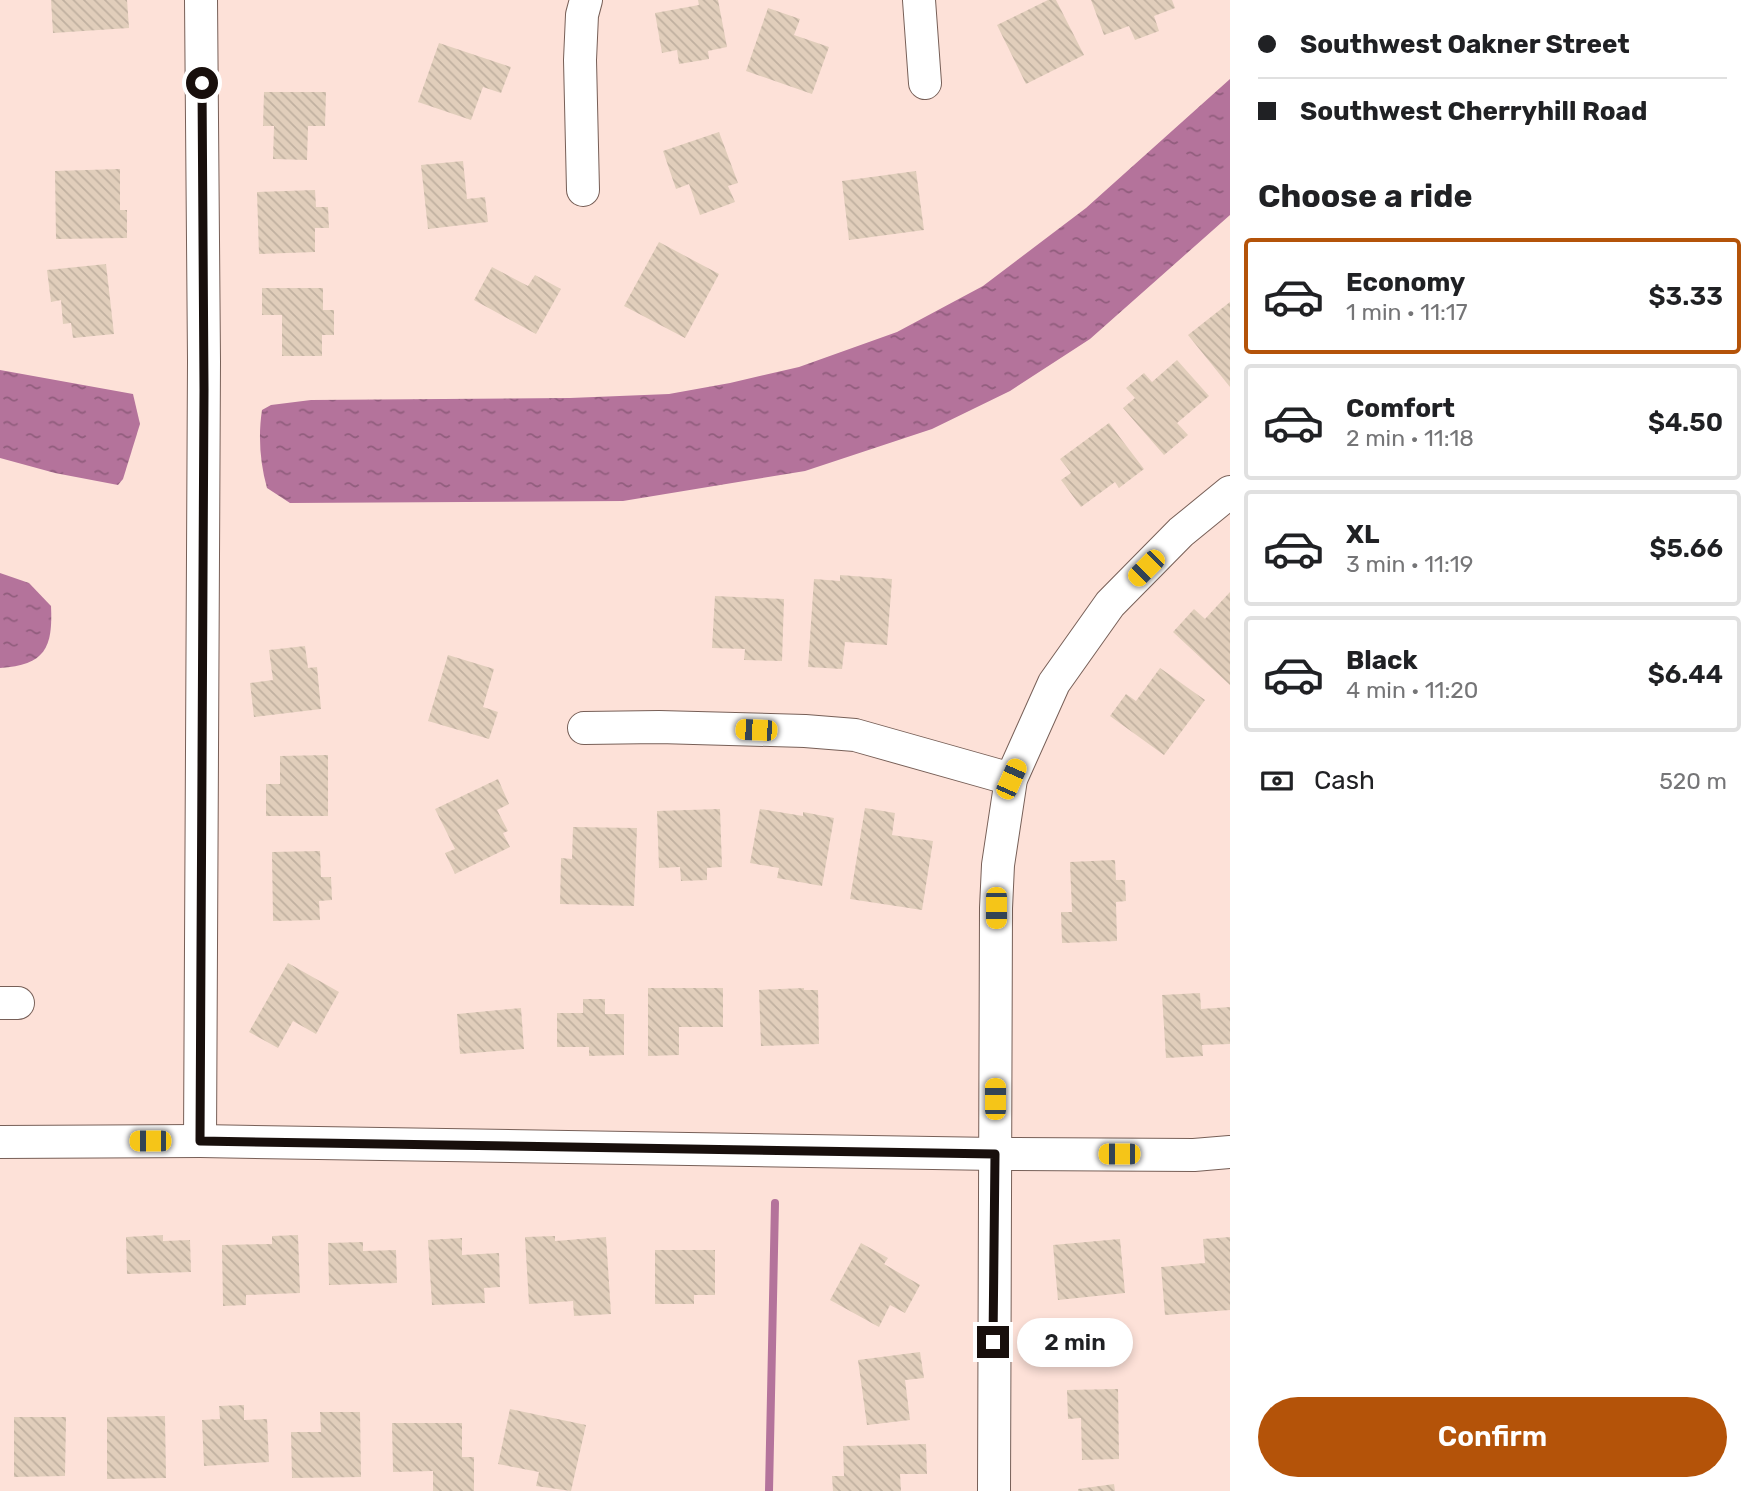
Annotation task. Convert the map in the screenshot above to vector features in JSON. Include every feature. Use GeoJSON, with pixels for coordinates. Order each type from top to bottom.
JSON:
{"type":"FeatureCollection","features":[{"type":"Feature","properties":{"kind":"street"},"geometry":{"type":"LineString","coordinates":[[200,1141],[204,389],[201,0]]}},
{"type":"Feature","properties":{"kind":"street"},"geometry":{"type":"LineString","coordinates":[[583,190],[580,60],[582,15],[586,0]]}},
{"type":"Feature","properties":{"kind":"street"},"geometry":{"type":"LineString","coordinates":[[919,0],[925,83]]}},
{"type":"Feature","properties":{"kind":"street"},"geometry":{"type":"LineString","coordinates":[[994,1491],[996,908],[998,865],[1011,779],[1054,683],[1110,604],[1181,532],[1230,492]]}},
{"type":"Feature","properties":{"kind":"street"},"geometry":{"type":"LineString","coordinates":[[584,728],[659,727],[855,735],[1011,779]]}},
{"type":"Feature","properties":{"kind":"street"},"geometry":{"type":"LineString","coordinates":[[0,1142],[200,1141],[995,1154],[1194,1155],[1230,1152]]}},
{"type":"Feature","properties":{"kind":"water"},"geometry":{"type":"Polygon","coordinates":[[[1230,79],[1230,215],[1090,339],[1010,391],[932,429],[805,471],[623,501],[290,503],[267,488],[261,459],[260,430],[262,410],[271,405],[311,400],[570,398],[669,394],[799,367],[897,332],[983,286],[1086,208],[1230,79]]]}},
{"type":"Feature","properties":{"kind":"water"},"geometry":{"type":"Polygon","coordinates":[[[0,370],[133,394],[140,424],[123,479],[118,485],[55,473],[0,458],[0,370]]]}},
{"type":"Feature","properties":{"kind":"water"},"geometry":{"type":"Polygon","coordinates":[[[0,573],[29,583],[51,606],[51,621],[48,643],[43,652],[27,663],[0,668],[0,573]]]}},
{"type":"Feature","properties":{"kind":"building"},"geometry":{"type":"Polygon","coordinates":[[[51,0],[127,0],[129,28],[53,33],[51,0]]]}},
{"type":"Feature","properties":{"kind":"building"},"geometry":{"type":"Polygon","coordinates":[[[698,0],[718,0],[727,47],[708,51],[709,59],[679,64],[677,50],[662,53],[655,13],[699,5],[698,0]]]}},
{"type":"Feature","properties":{"kind":"building"},"geometry":{"type":"Polygon","coordinates":[[[1048,0],[1056,0],[1084,55],[1026,84],[997,25],[1048,0]]]}},
{"type":"Feature","properties":{"kind":"building"},"geometry":{"type":"Polygon","coordinates":[[[1091,0],[1172,0],[1175,8],[1154,16],[1159,31],[1135,40],[1129,26],[1104,35],[1091,0]]]}},
{"type":"Feature","properties":{"kind":"building"},"geometry":{"type":"Polygon","coordinates":[[[768,8],[800,19],[794,35],[829,47],[812,94],[746,71],[768,8]]]}},
{"type":"Feature","properties":{"kind":"building"},"geometry":{"type":"Polygon","coordinates":[[[439,43],[511,67],[501,93],[483,87],[471,120],[418,102],[439,43]]]}},
{"type":"Feature","properties":{"kind":"building"},"geometry":{"type":"Polygon","coordinates":[[[264,92],[326,92],[325,126],[308,126],[307,160],[273,159],[274,126],[263,126],[264,92]]]}},
{"type":"Feature","properties":{"kind":"building"},"geometry":{"type":"Polygon","coordinates":[[[719,132],[738,183],[728,186],[735,202],[700,215],[689,184],[676,189],[663,151],[719,132]]]}},
{"type":"Feature","properties":{"kind":"building"},"geometry":{"type":"Polygon","coordinates":[[[463,161],[467,199],[485,197],[488,222],[428,229],[421,165],[463,161]]]}},
{"type":"Feature","properties":{"kind":"building"},"geometry":{"type":"Polygon","coordinates":[[[120,169],[120,210],[127,210],[127,238],[56,239],[55,171],[120,169]]]}},
{"type":"Feature","properties":{"kind":"building"},"geometry":{"type":"Polygon","coordinates":[[[916,171],[924,230],[849,240],[842,181],[916,171]]]}},
{"type":"Feature","properties":{"kind":"building"},"geometry":{"type":"Polygon","coordinates":[[[315,190],[316,207],[328,207],[329,228],[315,228],[315,252],[259,254],[257,192],[315,190]]]}},
{"type":"Feature","properties":{"kind":"building"},"geometry":{"type":"Polygon","coordinates":[[[659,242],[719,274],[685,338],[624,306],[659,242]]]}},
{"type":"Feature","properties":{"kind":"building"},"geometry":{"type":"Polygon","coordinates":[[[106,264],[114,334],[73,338],[71,323],[63,324],[61,300],[51,302],[47,270],[106,264]]]}},
{"type":"Feature","properties":{"kind":"building"},"geometry":{"type":"Polygon","coordinates":[[[492,267],[528,286],[535,275],[561,289],[536,334],[474,300],[492,267]]]}},
{"type":"Feature","properties":{"kind":"building"},"geometry":{"type":"Polygon","coordinates":[[[262,288],[323,288],[323,310],[334,310],[334,335],[322,335],[322,356],[282,356],[282,315],[262,315],[262,288]]]}},
{"type":"Feature","properties":{"kind":"building"},"geometry":{"type":"Polygon","coordinates":[[[1230,302],[1230,387],[1188,335],[1230,302]]]}},
{"type":"Feature","properties":{"kind":"building"},"geometry":{"type":"Polygon","coordinates":[[[1177,360],[1209,396],[1177,423],[1188,435],[1164,455],[1123,408],[1135,398],[1126,388],[1144,373],[1152,382],[1177,360]]]}},
{"type":"Feature","properties":{"kind":"building"},"geometry":{"type":"Polygon","coordinates":[[[1109,423],[1144,469],[1119,488],[1115,482],[1081,507],[1061,480],[1071,473],[1060,459],[1109,423]]]}},
{"type":"Feature","properties":{"kind":"building"},"geometry":{"type":"Polygon","coordinates":[[[840,575],[892,579],[887,645],[845,642],[842,669],[808,667],[814,579],[840,581],[840,575]]]}},
{"type":"Feature","properties":{"kind":"building"},"geometry":{"type":"Polygon","coordinates":[[[1230,592],[1230,685],[1173,632],[1194,609],[1205,619],[1230,592]]]}},
{"type":"Feature","properties":{"kind":"building"},"geometry":{"type":"Polygon","coordinates":[[[715,596],[784,599],[782,661],[744,660],[745,649],[712,648],[715,596]]]}},
{"type":"Feature","properties":{"kind":"building"},"geometry":{"type":"Polygon","coordinates":[[[305,646],[308,668],[317,667],[321,709],[254,717],[250,683],[273,680],[269,650],[305,646]]]}},
{"type":"Feature","properties":{"kind":"building"},"geometry":{"type":"Polygon","coordinates":[[[448,655],[494,669],[483,707],[498,712],[489,739],[428,721],[448,655]]]}},
{"type":"Feature","properties":{"kind":"building"},"geometry":{"type":"Polygon","coordinates":[[[1160,668],[1205,700],[1164,755],[1110,716],[1126,694],[1136,701],[1160,668]]]}},
{"type":"Feature","properties":{"kind":"building"},"geometry":{"type":"Polygon","coordinates":[[[328,755],[328,816],[266,816],[266,784],[280,784],[280,756],[328,755]]]}},
{"type":"Feature","properties":{"kind":"building"},"geometry":{"type":"Polygon","coordinates":[[[498,779],[509,804],[497,810],[508,831],[503,833],[510,847],[455,874],[445,853],[455,849],[435,809],[498,779]]]}},
{"type":"Feature","properties":{"kind":"building"},"geometry":{"type":"Polygon","coordinates":[[[865,808],[895,813],[892,835],[933,841],[922,910],[850,899],[865,808]]]}},
{"type":"Feature","properties":{"kind":"building"},"geometry":{"type":"Polygon","coordinates":[[[720,809],[722,867],[707,868],[707,880],[681,881],[680,867],[659,868],[657,811],[720,809]]]}},
{"type":"Feature","properties":{"kind":"building"},"geometry":{"type":"Polygon","coordinates":[[[760,809],[803,816],[803,812],[834,818],[822,886],[777,878],[779,868],[750,863],[760,809]]]}},
{"type":"Feature","properties":{"kind":"building"},"geometry":{"type":"Polygon","coordinates":[[[573,827],[637,828],[634,906],[560,904],[561,858],[572,859],[573,827]]]}},
{"type":"Feature","properties":{"kind":"building"},"geometry":{"type":"Polygon","coordinates":[[[320,851],[321,877],[331,877],[332,900],[319,901],[320,920],[273,921],[272,852],[320,851]]]}},
{"type":"Feature","properties":{"kind":"building"},"geometry":{"type":"Polygon","coordinates":[[[1115,860],[1116,880],[1125,880],[1126,901],[1116,902],[1117,941],[1062,943],[1061,912],[1072,912],[1070,862],[1115,860]]]}},
{"type":"Feature","properties":{"kind":"building"},"geometry":{"type":"Polygon","coordinates":[[[288,963],[339,992],[316,1034],[293,1021],[278,1048],[249,1032],[288,963]]]}},
{"type":"Feature","properties":{"kind":"building"},"geometry":{"type":"Polygon","coordinates":[[[648,988],[723,988],[723,1027],[679,1027],[679,1055],[648,1056],[648,988]]]}},
{"type":"Feature","properties":{"kind":"building"},"geometry":{"type":"Polygon","coordinates":[[[759,990],[818,990],[819,1044],[761,1046],[759,990]]]}},
{"type":"Feature","properties":{"kind":"building"},"geometry":{"type":"Polygon","coordinates":[[[1200,993],[1201,1009],[1230,1007],[1230,1044],[1202,1045],[1203,1056],[1166,1058],[1162,995],[1200,993]]]}},
{"type":"Feature","properties":{"kind":"building"},"geometry":{"type":"Polygon","coordinates":[[[583,999],[605,999],[605,1014],[624,1014],[624,1055],[589,1056],[589,1047],[557,1047],[557,1013],[583,1013],[583,999]]]}},
{"type":"Feature","properties":{"kind":"building"},"geometry":{"type":"Polygon","coordinates":[[[521,1008],[524,1049],[460,1054],[457,1014],[521,1008]]]}},
{"type":"Feature","properties":{"kind":"building"},"geometry":{"type":"Polygon","coordinates":[[[163,1235],[163,1241],[190,1240],[191,1272],[127,1274],[126,1237],[163,1235]]]}},
{"type":"Feature","properties":{"kind":"building"},"geometry":{"type":"Polygon","coordinates":[[[298,1235],[300,1293],[246,1295],[246,1305],[223,1306],[222,1245],[272,1244],[272,1236],[298,1235]]]}},
{"type":"Feature","properties":{"kind":"building"},"geometry":{"type":"Polygon","coordinates":[[[555,1236],[555,1241],[606,1237],[611,1314],[574,1316],[573,1301],[529,1304],[525,1237],[555,1236]]]}},
{"type":"Feature","properties":{"kind":"building"},"geometry":{"type":"Polygon","coordinates":[[[1230,1237],[1230,1310],[1165,1315],[1161,1267],[1205,1263],[1203,1239],[1230,1237]]]}},
{"type":"Feature","properties":{"kind":"building"},"geometry":{"type":"Polygon","coordinates":[[[462,1238],[462,1255],[499,1253],[500,1287],[484,1288],[485,1303],[432,1305],[428,1240],[462,1238]]]}},
{"type":"Feature","properties":{"kind":"building"},"geometry":{"type":"Polygon","coordinates":[[[1120,1239],[1125,1293],[1058,1300],[1053,1245],[1120,1239]]]}},
{"type":"Feature","properties":{"kind":"building"},"geometry":{"type":"Polygon","coordinates":[[[363,1242],[363,1251],[396,1250],[397,1283],[329,1285],[328,1243],[363,1242]]]}},
{"type":"Feature","properties":{"kind":"building"},"geometry":{"type":"Polygon","coordinates":[[[861,1243],[888,1258],[884,1264],[920,1285],[905,1313],[890,1305],[879,1327],[830,1300],[861,1243]]]}},
{"type":"Feature","properties":{"kind":"building"},"geometry":{"type":"Polygon","coordinates":[[[655,1250],[715,1250],[715,1295],[694,1295],[694,1304],[655,1304],[655,1250]]]}},
{"type":"Feature","properties":{"kind":"building"},"geometry":{"type":"Polygon","coordinates":[[[920,1352],[924,1378],[905,1380],[910,1420],[867,1425],[858,1360],[920,1352]]]}},
{"type":"Feature","properties":{"kind":"building"},"geometry":{"type":"Polygon","coordinates":[[[1118,1389],[1119,1459],[1082,1460],[1081,1418],[1068,1419],[1067,1390],[1118,1389]]]}},
{"type":"Feature","properties":{"kind":"building"},"geometry":{"type":"Polygon","coordinates":[[[244,1405],[244,1420],[267,1419],[269,1462],[204,1466],[202,1420],[220,1419],[219,1406],[244,1405]]]}},
{"type":"Feature","properties":{"kind":"building"},"geometry":{"type":"Polygon","coordinates":[[[510,1409],[586,1425],[571,1491],[536,1486],[539,1472],[498,1464],[510,1409]]]}},
{"type":"Feature","properties":{"kind":"building"},"geometry":{"type":"Polygon","coordinates":[[[320,1412],[360,1412],[361,1477],[292,1478],[291,1432],[321,1432],[320,1412]]]}},
{"type":"Feature","properties":{"kind":"building"},"geometry":{"type":"Polygon","coordinates":[[[165,1416],[166,1478],[107,1479],[107,1417],[165,1416]]]}},
{"type":"Feature","properties":{"kind":"building"},"geometry":{"type":"Polygon","coordinates":[[[14,1417],[66,1417],[65,1476],[14,1477],[14,1417]]]}},
{"type":"Feature","properties":{"kind":"building"},"geometry":{"type":"Polygon","coordinates":[[[392,1423],[462,1423],[462,1457],[474,1457],[474,1491],[433,1491],[433,1471],[393,1472],[392,1423]]]}},
{"type":"Feature","properties":{"kind":"building"},"geometry":{"type":"Polygon","coordinates":[[[926,1444],[927,1474],[900,1474],[901,1491],[833,1491],[832,1476],[844,1476],[843,1446],[926,1444]]]}},
{"type":"Feature","properties":{"kind":"building"},"geometry":{"type":"Polygon","coordinates":[[[1114,1484],[1115,1491],[1078,1491],[1078,1489],[1114,1484]]]}},
{"type":"Feature","properties":{"kind":"waterway"},"geometry":{"type":"LineString","coordinates":[[769,1491],[775,1203]]}},
{"type":"Feature","properties":{"kind":"route"},"geometry":{"type":"LineString","coordinates":[[202,83],[204,389],[200,1141],[995,1154],[993,1342]]}}]}
